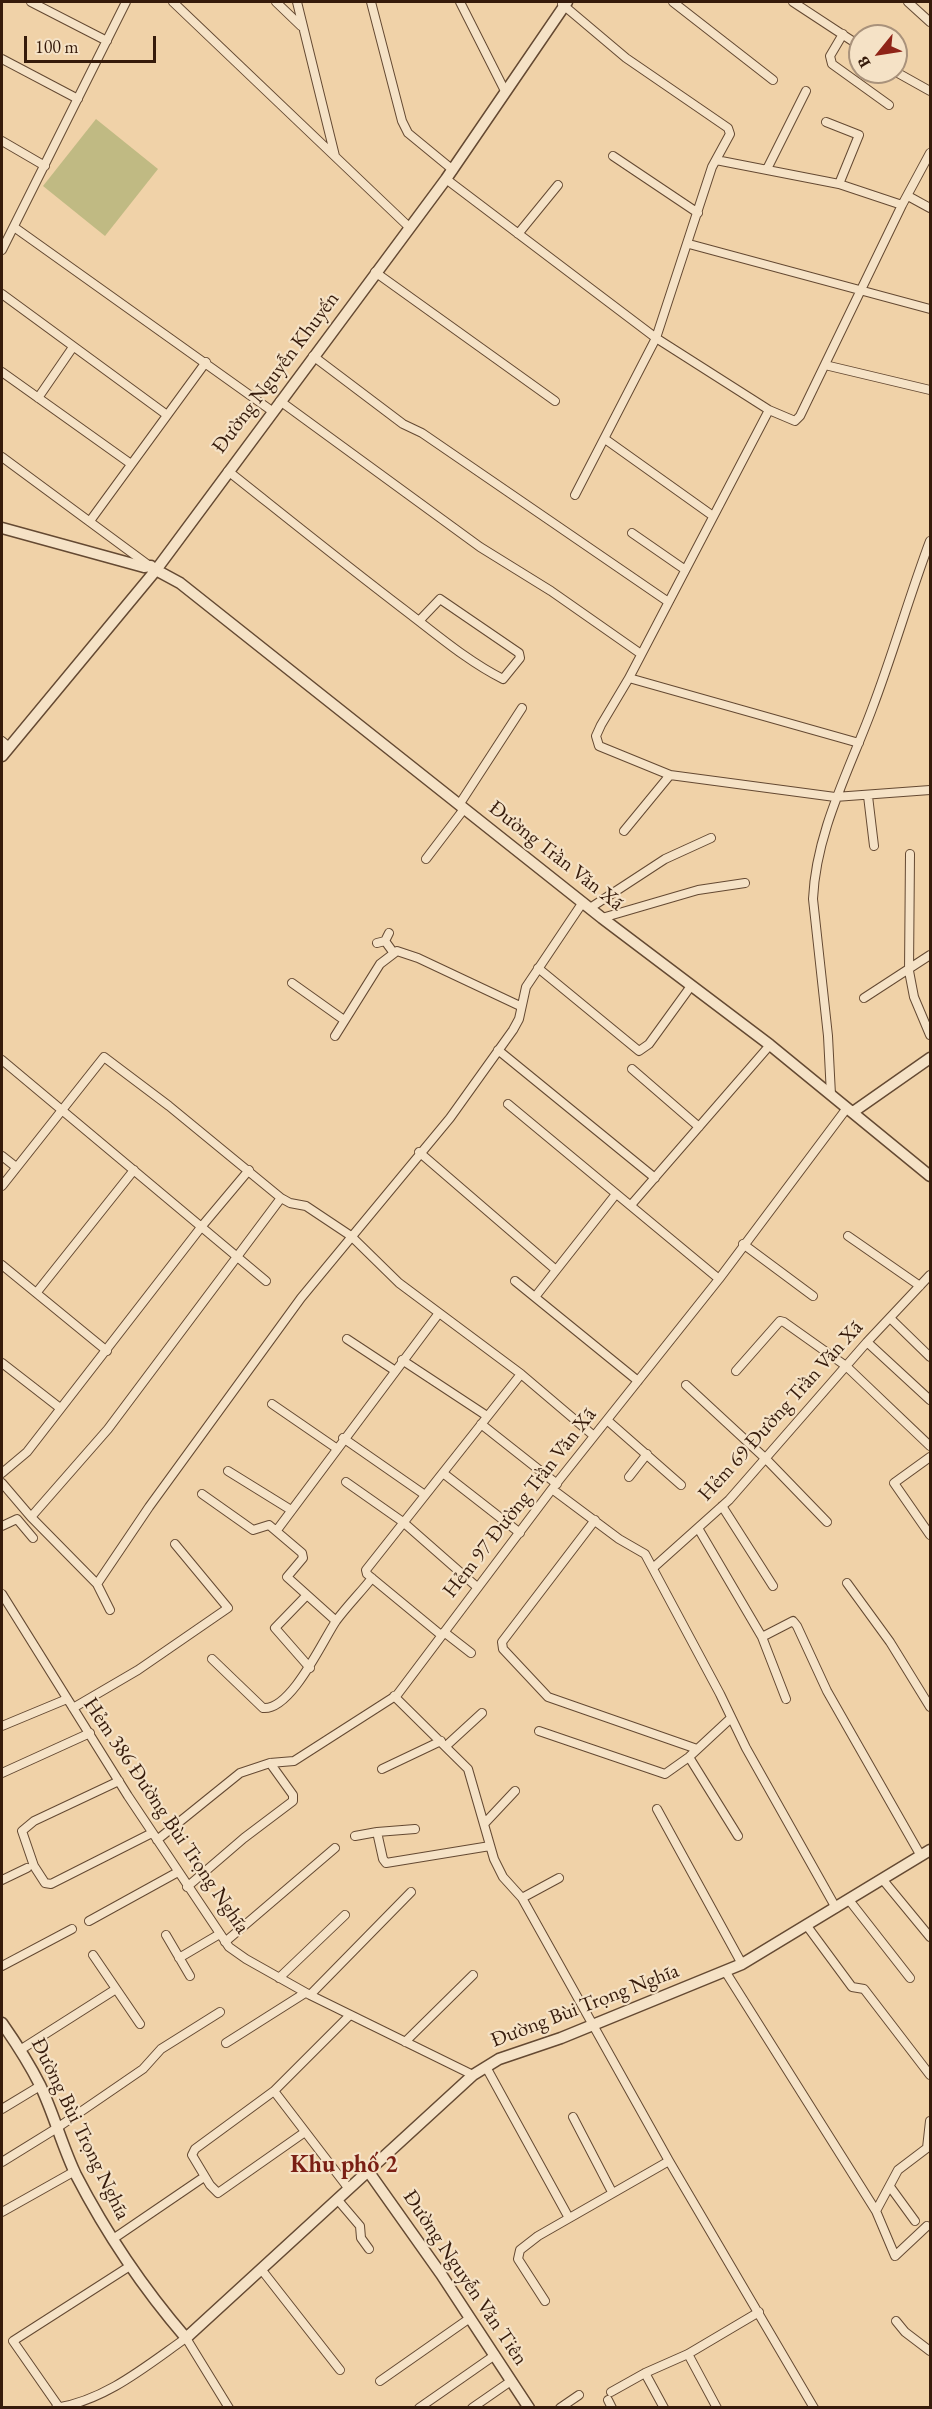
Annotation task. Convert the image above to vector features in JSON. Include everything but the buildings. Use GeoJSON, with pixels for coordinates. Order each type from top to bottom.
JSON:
{"type":"FeatureCollection","features":[{"type":"Feature","properties":{"kind":"street"},"geometry":{"type":"LineString","coordinates":[[31,2],[107,41]]}},
{"type":"Feature","properties":{"kind":"street"},"geometry":{"type":"LineString","coordinates":[[2,249],[4,238],[14,227],[126,2]]}},
{"type":"Feature","properties":{"kind":"street"},"geometry":{"type":"LineString","coordinates":[[173,2],[409,227]]}},
{"type":"Feature","properties":{"kind":"street"},"geometry":{"type":"LineString","coordinates":[[276,2],[302,27]]}},
{"type":"Feature","properties":{"kind":"street"},"geometry":{"type":"LineString","coordinates":[[297,2],[335,156]]}},
{"type":"Feature","properties":{"kind":"street"},"geometry":{"type":"LineString","coordinates":[[371,2],[402,121],[408,133],[449,175],[518,234],[656,338],[769,410],[795,421],[930,153]]}},
{"type":"Feature","properties":{"kind":"street"},"geometry":{"type":"LineString","coordinates":[[460,2],[505,91]]}},
{"type":"Feature","properties":{"kind":"street"},"geometry":{"type":"LineString","coordinates":[[673,2],[773,80]]}},
{"type":"Feature","properties":{"kind":"street"},"geometry":{"type":"LineString","coordinates":[[793,2],[848,38]]}},
{"type":"Feature","properties":{"kind":"street"},"geometry":{"type":"LineString","coordinates":[[908,2],[930,22]]}},
{"type":"Feature","properties":{"kind":"street"},"geometry":{"type":"LineString","coordinates":[[564,3],[626,58],[728,128],[730,134],[716,160],[656,338],[575,495]]}},
{"type":"Feature","properties":{"kind":"street","name":"Đường Nguyễn Khuyến"},"geometry":{"type":"LineString","coordinates":[[2,756],[5,744],[153,568],[273,411],[449,175],[564,3]]}},
{"type":"Feature","properties":{"kind":"street"},"geometry":{"type":"LineString","coordinates":[[843,34],[830,56],[832,64],[889,105]]}},
{"type":"Feature","properties":{"kind":"street"},"geometry":{"type":"LineString","coordinates":[[2,59],[78,99]]}},
{"type":"Feature","properties":{"kind":"street"},"geometry":{"type":"LineString","coordinates":[[908,79],[930,91]]}},
{"type":"Feature","properties":{"kind":"street"},"geometry":{"type":"LineString","coordinates":[[767,170],[806,92]]}},
{"type":"Feature","properties":{"kind":"street"},"geometry":{"type":"LineString","coordinates":[[826,122],[857,134],[860,138],[839,184]]}},
{"type":"Feature","properties":{"kind":"street"},"geometry":{"type":"LineString","coordinates":[[2,141],[45,166]]}},
{"type":"Feature","properties":{"kind":"street"},"geometry":{"type":"LineString","coordinates":[[613,156],[698,213]]}},
{"type":"Feature","properties":{"kind":"street"},"geometry":{"type":"LineString","coordinates":[[716,160],[839,184],[902,205]]}},
{"type":"Feature","properties":{"kind":"street"},"geometry":{"type":"LineString","coordinates":[[518,234],[558,185]]}},
{"type":"Feature","properties":{"kind":"street"},"geometry":{"type":"LineString","coordinates":[[908,196],[930,208]]}},
{"type":"Feature","properties":{"kind":"street"},"geometry":{"type":"LineString","coordinates":[[14,227],[273,411]]}},
{"type":"Feature","properties":{"kind":"street"},"geometry":{"type":"LineString","coordinates":[[689,244],[930,309]]}},
{"type":"Feature","properties":{"kind":"street"},"geometry":{"type":"LineString","coordinates":[[375,272],[555,401]]}},
{"type":"Feature","properties":{"kind":"street"},"geometry":{"type":"LineString","coordinates":[[2,294],[167,415]]}},
{"type":"Feature","properties":{"kind":"street"},"geometry":{"type":"LineString","coordinates":[[38,398],[73,347]]}},
{"type":"Feature","properties":{"kind":"street"},"geometry":{"type":"LineString","coordinates":[[313,356],[403,424],[417,429],[667,601]]}},
{"type":"Feature","properties":{"kind":"street"},"geometry":{"type":"LineString","coordinates":[[90,521],[206,362]]}},
{"type":"Feature","properties":{"kind":"street"},"geometry":{"type":"LineString","coordinates":[[825,365],[930,390]]}},
{"type":"Feature","properties":{"kind":"street"},"geometry":{"type":"LineString","coordinates":[[2,372],[131,464]]}},
{"type":"Feature","properties":{"kind":"street"},"geometry":{"type":"LineString","coordinates":[[280,401],[480,547],[551,591],[641,654]]}},
{"type":"Feature","properties":{"kind":"street"},"geometry":{"type":"LineString","coordinates":[[769,410],[667,601],[629,678],[601,725],[596,736],[599,746],[670,775],[835,797],[930,790]]}},
{"type":"Feature","properties":{"kind":"street"},"geometry":{"type":"LineString","coordinates":[[605,439],[713,516]]}},
{"type":"Feature","properties":{"kind":"street"},"geometry":{"type":"LineString","coordinates":[[2,457],[153,568]]}},
{"type":"Feature","properties":{"kind":"street"},"geometry":{"type":"LineString","coordinates":[[228,471],[419,621],[474,663],[503,679],[520,658],[519,653],[440,599],[419,621]]}},
{"type":"Feature","properties":{"kind":"street","name":"Đường Trần Văn Xã"},"geometry":{"type":"LineString","coordinates":[[2,528],[153,568],[180,583],[602,918],[770,1045],[930,1176]]}},
{"type":"Feature","properties":{"kind":"street"},"geometry":{"type":"LineString","coordinates":[[632,533],[684,569]]}},
{"type":"Feature","properties":{"kind":"street"},"geometry":{"type":"LineString","coordinates":[[831,1095],[828,1036],[813,881],[835,797],[860,743],[930,541]]}},
{"type":"Feature","properties":{"kind":"street"},"geometry":{"type":"LineString","coordinates":[[629,678],[860,743]]}},
{"type":"Feature","properties":{"kind":"street"},"geometry":{"type":"LineString","coordinates":[[426,859],[522,708]]}},
{"type":"Feature","properties":{"kind":"street"},"geometry":{"type":"LineString","coordinates":[[624,831],[670,775]]}},
{"type":"Feature","properties":{"kind":"street"},"geometry":{"type":"LineString","coordinates":[[868,796],[874,846]]}},
{"type":"Feature","properties":{"kind":"street"},"geometry":{"type":"LineString","coordinates":[[97,1584],[263,1349],[419,1152],[450,1118],[519,1020],[520,1006],[526,987],[587,905],[665,859],[711,837]]}},
{"type":"Feature","properties":{"kind":"street"},"geometry":{"type":"LineString","coordinates":[[910,854],[909,971],[914,997],[930,1035]]}},
{"type":"Feature","properties":{"kind":"street"},"geometry":{"type":"LineString","coordinates":[[602,918],[698,890],[744,883]]}},
{"type":"Feature","properties":{"kind":"street"},"geometry":{"type":"LineString","coordinates":[[384,939],[393,952]]}},
{"type":"Feature","properties":{"kind":"street"},"geometry":{"type":"LineString","coordinates":[[335,1036],[380,964],[393,952],[402,951],[520,1006]]}},
{"type":"Feature","properties":{"kind":"street"},"geometry":{"type":"LineString","coordinates":[[864,998],[930,956]]}},
{"type":"Feature","properties":{"kind":"street"},"geometry":{"type":"LineString","coordinates":[[538,969],[639,1051],[649,1044],[691,986]]}},
{"type":"Feature","properties":{"kind":"street"},"geometry":{"type":"LineString","coordinates":[[292,984],[344,1020]]}},
{"type":"Feature","properties":{"kind":"street"},"geometry":{"type":"LineString","coordinates":[[631,1205],[770,1045]]}},
{"type":"Feature","properties":{"kind":"street"},"geometry":{"type":"LineString","coordinates":[[498,1050],[655,1178]]}},
{"type":"Feature","properties":{"kind":"street"},"geometry":{"type":"LineString","coordinates":[[3,1180],[104,1057],[249,1170],[281,1198],[290,1203],[306,1206],[351,1236],[399,1283],[521,1374],[594,1436]]}},
{"type":"Feature","properties":{"kind":"street"},"geometry":{"type":"LineString","coordinates":[[850,1110],[930,1058]]}},
{"type":"Feature","properties":{"kind":"street"},"geometry":{"type":"LineString","coordinates":[[2,1060],[266,1281]]}},
{"type":"Feature","properties":{"kind":"street"},"geometry":{"type":"LineString","coordinates":[[632,1069],[699,1127]]}},
{"type":"Feature","properties":{"kind":"street"},"geometry":{"type":"LineString","coordinates":[[508,1104],[719,1279]]}},
{"type":"Feature","properties":{"kind":"street","name":"Hẻm 97 Đường Trần Văn Xã"},"geometry":{"type":"LineString","coordinates":[[119,1781],[34,1821],[22,1831],[22,1839],[45,1883],[51,1884],[154,1837],[240,1773],[270,1763],[294,1761],[394,1696],[554,1486],[850,1110]]}},
{"type":"Feature","properties":{"kind":"street"},"geometry":{"type":"LineString","coordinates":[[419,1152],[556,1270]]}},
{"type":"Feature","properties":{"kind":"street"},"geometry":{"type":"LineString","coordinates":[[2,1156],[16,1167]]}},
{"type":"Feature","properties":{"kind":"street"},"geometry":{"type":"LineString","coordinates":[[37,1292],[134,1170]]}},
{"type":"Feature","properties":{"kind":"street"},"geometry":{"type":"LineString","coordinates":[[3,1470],[27,1452],[202,1226],[249,1170]]}},
{"type":"Feature","properties":{"kind":"street"},"geometry":{"type":"LineString","coordinates":[[535,1297],[616,1194]]}},
{"type":"Feature","properties":{"kind":"street"},"geometry":{"type":"LineString","coordinates":[[31,1517],[108,1430],[281,1198]]}},
{"type":"Feature","properties":{"kind":"street"},"geometry":{"type":"LineString","coordinates":[[848,1236],[920,1286]]}},
{"type":"Feature","properties":{"kind":"street"},"geometry":{"type":"LineString","coordinates":[[743,1244],[813,1296]]}},
{"type":"Feature","properties":{"kind":"street"},"geometry":{"type":"LineString","coordinates":[[2,1265],[107,1351]]}},
{"type":"Feature","properties":{"kind":"street","name":"Hẻm 69 Đường Trần Văn Xã"},"geometry":{"type":"LineString","coordinates":[[653,1568],[722,1506],[766,1459],[867,1342],[930,1275]]}},
{"type":"Feature","properties":{"kind":"street"},"geometry":{"type":"LineString","coordinates":[[515,1281],[638,1381]]}},
{"type":"Feature","properties":{"kind":"street"},"geometry":{"type":"LineString","coordinates":[[277,1530],[394,1370],[439,1313]]}},
{"type":"Feature","properties":{"kind":"street"},"geometry":{"type":"LineString","coordinates":[[890,1318],[930,1357]]}},
{"type":"Feature","properties":{"kind":"street"},"geometry":{"type":"LineString","coordinates":[[736,1371],[780,1321],[846,1366],[930,1446]]}},
{"type":"Feature","properties":{"kind":"street"},"geometry":{"type":"LineString","coordinates":[[347,1339],[394,1370]]}},
{"type":"Feature","properties":{"kind":"street"},"geometry":{"type":"LineString","coordinates":[[867,1342],[930,1400]]}},
{"type":"Feature","properties":{"kind":"street"},"geometry":{"type":"LineString","coordinates":[[402,1360],[487,1416]]}},
{"type":"Feature","properties":{"kind":"street"},"geometry":{"type":"LineString","coordinates":[[2,1363],[60,1408]]}},
{"type":"Feature","properties":{"kind":"street"},"geometry":{"type":"LineString","coordinates":[[471,1653],[442,1634],[372,1578],[366,1570],[521,1374]]}},
{"type":"Feature","properties":{"kind":"street"},"geometry":{"type":"LineString","coordinates":[[686,1385],[766,1459],[828,1522]]}},
{"type":"Feature","properties":{"kind":"street"},"geometry":{"type":"LineString","coordinates":[[272,1404],[336,1448]]}},
{"type":"Feature","properties":{"kind":"street"},"geometry":{"type":"LineString","coordinates":[[607,1420],[681,1485]]}},
{"type":"Feature","properties":{"kind":"street"},"geometry":{"type":"LineString","coordinates":[[481,1424],[625,1544],[640,1549],[653,1568],[731,1718],[836,1908]]}},
{"type":"Feature","properties":{"kind":"street"},"geometry":{"type":"LineString","coordinates":[[344,1438],[424,1495]]}},
{"type":"Feature","properties":{"kind":"street"},"geometry":{"type":"LineString","coordinates":[[628,1477],[647,1454]]}},
{"type":"Feature","properties":{"kind":"street"},"geometry":{"type":"LineString","coordinates":[[930,1457],[894,1483],[930,1535]]}},
{"type":"Feature","properties":{"kind":"street"},"geometry":{"type":"LineString","coordinates":[[228,1471],[291,1510]]}},
{"type":"Feature","properties":{"kind":"street"},"geometry":{"type":"LineString","coordinates":[[443,1473],[520,1533]]}},
{"type":"Feature","properties":{"kind":"street"},"geometry":{"type":"LineString","coordinates":[[346,1482],[403,1522],[477,1587]]}},
{"type":"Feature","properties":{"kind":"street"},"geometry":{"type":"LineString","coordinates":[[2,1483],[31,1517],[97,1584],[110,1610]]}},
{"type":"Feature","properties":{"kind":"street"},"geometry":{"type":"LineString","coordinates":[[202,1494],[253,1530],[266,1524],[277,1530],[304,1557],[287,1577],[336,1621]]}},
{"type":"Feature","properties":{"kind":"street"},"geometry":{"type":"LineString","coordinates":[[722,1506],[773,1586]]}},
{"type":"Feature","properties":{"kind":"street"},"geometry":{"type":"LineString","coordinates":[[2,1526],[16,1520],[33,1538]]}},
{"type":"Feature","properties":{"kind":"street"},"geometry":{"type":"LineString","coordinates":[[595,1520],[502,1642],[503,1649],[548,1697],[697,1749]]}},
{"type":"Feature","properties":{"kind":"street"},"geometry":{"type":"LineString","coordinates":[[698,1528],[762,1637],[786,1699]]}},
{"type":"Feature","properties":{"kind":"street"},"geometry":{"type":"LineString","coordinates":[[73,1708],[138,1670],[228,1608],[175,1544]]}},
{"type":"Feature","properties":{"kind":"street"},"geometry":{"type":"LineString","coordinates":[[212,1659],[260,1705],[268,1708],[275,1706],[310,1668],[336,1621],[372,1578]]}},
{"type":"Feature","properties":{"kind":"street"},"geometry":{"type":"LineString","coordinates":[[847,1583],[890,1642],[930,1707]]}},
{"type":"Feature","properties":{"kind":"street","name":"Hẻm 386 Đường Bùi Trọng Nghĩa"},"geometry":{"type":"LineString","coordinates":[[2,1594],[218,1935],[246,1959],[308,1994],[473,2075]]}},
{"type":"Feature","properties":{"kind":"street"},"geometry":{"type":"LineString","coordinates":[[306,1596],[275,1628],[310,1668]]}},
{"type":"Feature","properties":{"kind":"street"},"geometry":{"type":"LineString","coordinates":[[762,1637],[785,1623],[793,1621],[797,1626],[827,1691],[926,1853]]}},
{"type":"Feature","properties":{"kind":"street"},"geometry":{"type":"LineString","coordinates":[[394,1696],[468,1769],[490,1846],[503,1877],[522,1898],[669,2161],[814,2408]]}},
{"type":"Feature","properties":{"kind":"street"},"geometry":{"type":"LineString","coordinates":[[2,1726],[67,1699]]}},
{"type":"Feature","properties":{"kind":"street"},"geometry":{"type":"LineString","coordinates":[[382,1769],[443,1743],[482,1713]]}},
{"type":"Feature","properties":{"kind":"street"},"geometry":{"type":"LineString","coordinates":[[539,1731],[660,1774],[670,1772],[731,1718]]}},
{"type":"Feature","properties":{"kind":"street"},"geometry":{"type":"LineString","coordinates":[[2,1773],[90,1733]]}},
{"type":"Feature","properties":{"kind":"street"},"geometry":{"type":"LineString","coordinates":[[689,1757],[738,1836]]}},
{"type":"Feature","properties":{"kind":"street"},"geometry":{"type":"LineString","coordinates":[[187,1887],[244,1838],[289,1805],[293,1795],[270,1763]]}},
{"type":"Feature","properties":{"kind":"street"},"geometry":{"type":"LineString","coordinates":[[484,1824],[515,1791]]}},
{"type":"Feature","properties":{"kind":"street"},"geometry":{"type":"LineString","coordinates":[[657,1809],[742,1964]]}},
{"type":"Feature","properties":{"kind":"street"},"geometry":{"type":"LineString","coordinates":[[355,1836],[415,1829]]}},
{"type":"Feature","properties":{"kind":"street"},"geometry":{"type":"LineString","coordinates":[[377,1832],[386,1863],[490,1846]]}},
{"type":"Feature","properties":{"kind":"street"},"geometry":{"type":"LineString","coordinates":[[225,1942],[335,1848]]}},
{"type":"Feature","properties":{"kind":"street","name":"Đường Bùi Trọng Nghĩa"},"geometry":{"type":"LineString","coordinates":[[4,2030],[20,2050],[40,2086],[75,2171],[113,2239],[164,2313],[186,2338],[473,2075],[499,2059],[592,2025],[742,1964],[926,1853]]}},
{"type":"Feature","properties":{"kind":"street"},"geometry":{"type":"LineString","coordinates":[[2,1880],[27,1868]]}},
{"type":"Feature","properties":{"kind":"street"},"geometry":{"type":"LineString","coordinates":[[89,1921],[178,1872]]}},
{"type":"Feature","properties":{"kind":"street"},"geometry":{"type":"LineString","coordinates":[[522,1898],[559,1878]]}},
{"type":"Feature","properties":{"kind":"street"},"geometry":{"type":"LineString","coordinates":[[882,1880],[930,1937]]}},
{"type":"Feature","properties":{"kind":"street"},"geometry":{"type":"LineString","coordinates":[[226,2043],[308,1994],[411,1892]]}},
{"type":"Feature","properties":{"kind":"street"},"geometry":{"type":"LineString","coordinates":[[849,1900],[910,1978]]}},
{"type":"Feature","properties":{"kind":"street"},"geometry":{"type":"LineString","coordinates":[[279,1978],[345,1915]]}},
{"type":"Feature","properties":{"kind":"street"},"geometry":{"type":"LineString","coordinates":[[807,1926],[852,1988],[864,1989],[930,2075]]}},
{"type":"Feature","properties":{"kind":"street"},"geometry":{"type":"LineString","coordinates":[[2,1966],[72,1929]]}},
{"type":"Feature","properties":{"kind":"street"},"geometry":{"type":"LineString","coordinates":[[166,1935],[190,1976]]}},
{"type":"Feature","properties":{"kind":"street"},"geometry":{"type":"LineString","coordinates":[[179,1958],[218,1935]]}},
{"type":"Feature","properties":{"kind":"street"},"geometry":{"type":"LineString","coordinates":[[93,1955],[141,2024]]}},
{"type":"Feature","properties":{"kind":"street"},"geometry":{"type":"LineString","coordinates":[[725,1971],[876,2211],[895,2256],[927,2226]]}},
{"type":"Feature","properties":{"kind":"street"},"geometry":{"type":"LineString","coordinates":[[405,2042],[473,1975]]}},
{"type":"Feature","properties":{"kind":"street"},"geometry":{"type":"LineString","coordinates":[[20,2050],[116,1989]]}},
{"type":"Feature","properties":{"kind":"street"},"geometry":{"type":"LineString","coordinates":[[2,2163],[143,2069],[161,2049],[220,2012]]}},
{"type":"Feature","properties":{"kind":"street"},"geometry":{"type":"LineString","coordinates":[[305,2132],[224,2191],[214,2191],[204,2177],[192,2152],[273,2091],[349,2016]]}},
{"type":"Feature","properties":{"kind":"street"},"geometry":{"type":"LineString","coordinates":[[486,2067],[569,2218]]}},
{"type":"Feature","properties":{"kind":"street"},"geometry":{"type":"LineString","coordinates":[[2,2109],[40,2086]]}},
{"type":"Feature","properties":{"kind":"street"},"geometry":{"type":"LineString","coordinates":[[273,2091],[349,2189]]}},
{"type":"Feature","properties":{"kind":"street"},"geometry":{"type":"LineString","coordinates":[[573,2117],[612,2192]]}},
{"type":"Feature","properties":{"kind":"street"},"geometry":{"type":"LineString","coordinates":[[876,2211],[891,2188],[898,2170],[927,2148],[930,2121]]}},
{"type":"Feature","properties":{"kind":"street"},"geometry":{"type":"LineString","coordinates":[[545,2301],[518,2255],[529,2242],[669,2161]]}},
{"type":"Feature","properties":{"kind":"street"},"geometry":{"type":"LineString","coordinates":[[2,2212],[75,2171]]}},
{"type":"Feature","properties":{"kind":"street","name":"Đường Nguyễn Văn Tiên"},"geometry":{"type":"LineString","coordinates":[[368,2171],[529,2408]]}},
{"type":"Feature","properties":{"kind":"street"},"geometry":{"type":"LineString","coordinates":[[113,2239],[204,2177]]}},
{"type":"Feature","properties":{"kind":"street"},"geometry":{"type":"LineString","coordinates":[[891,2188],[915,2221]]}},
{"type":"Feature","properties":{"kind":"street"},"geometry":{"type":"LineString","coordinates":[[337,2199],[360,2226],[361,2238],[369,2249]]}},
{"type":"Feature","properties":{"kind":"street"},"geometry":{"type":"LineString","coordinates":[[130,2266],[13,2342],[58,2407],[121,2383],[186,2338],[230,2408]]}},
{"type":"Feature","properties":{"kind":"street"},"geometry":{"type":"LineString","coordinates":[[261,2269],[340,2370]]}},
{"type":"Feature","properties":{"kind":"street"},"geometry":{"type":"LineString","coordinates":[[610,2400],[645,2373],[688,2354],[759,2312]]}},
{"type":"Feature","properties":{"kind":"street"},"geometry":{"type":"LineString","coordinates":[[380,2381],[470,2318]]}},
{"type":"Feature","properties":{"kind":"street"},"geometry":{"type":"LineString","coordinates":[[896,2321],[905,2332],[930,2351]]}},
{"type":"Feature","properties":{"kind":"street"},"geometry":{"type":"LineString","coordinates":[[688,2354],[717,2408]]}},
{"type":"Feature","properties":{"kind":"street"},"geometry":{"type":"LineString","coordinates":[[418,2408],[495,2355]]}},
{"type":"Feature","properties":{"kind":"street"},"geometry":{"type":"LineString","coordinates":[[645,2373],[664,2408]]}},
{"type":"Feature","properties":{"kind":"street"},"geometry":{"type":"LineString","coordinates":[[472,2408],[512,2381]]}},
{"type":"Feature","properties":{"kind":"street"},"geometry":{"type":"LineString","coordinates":[[560,2408],[579,2395]]}},
{"type":"Feature","properties":{"kind":"shaded area"},"geometry":{"type":"Polygon","coordinates":[[[96,119],[158,169],[105,236],[43,186],[96,119]]]}},
{"type":"Feature","properties":{"kind":"district","name":"Khu phố 2"},"geometry":{"type":"Point","coordinates":[344,2165]}}]}
